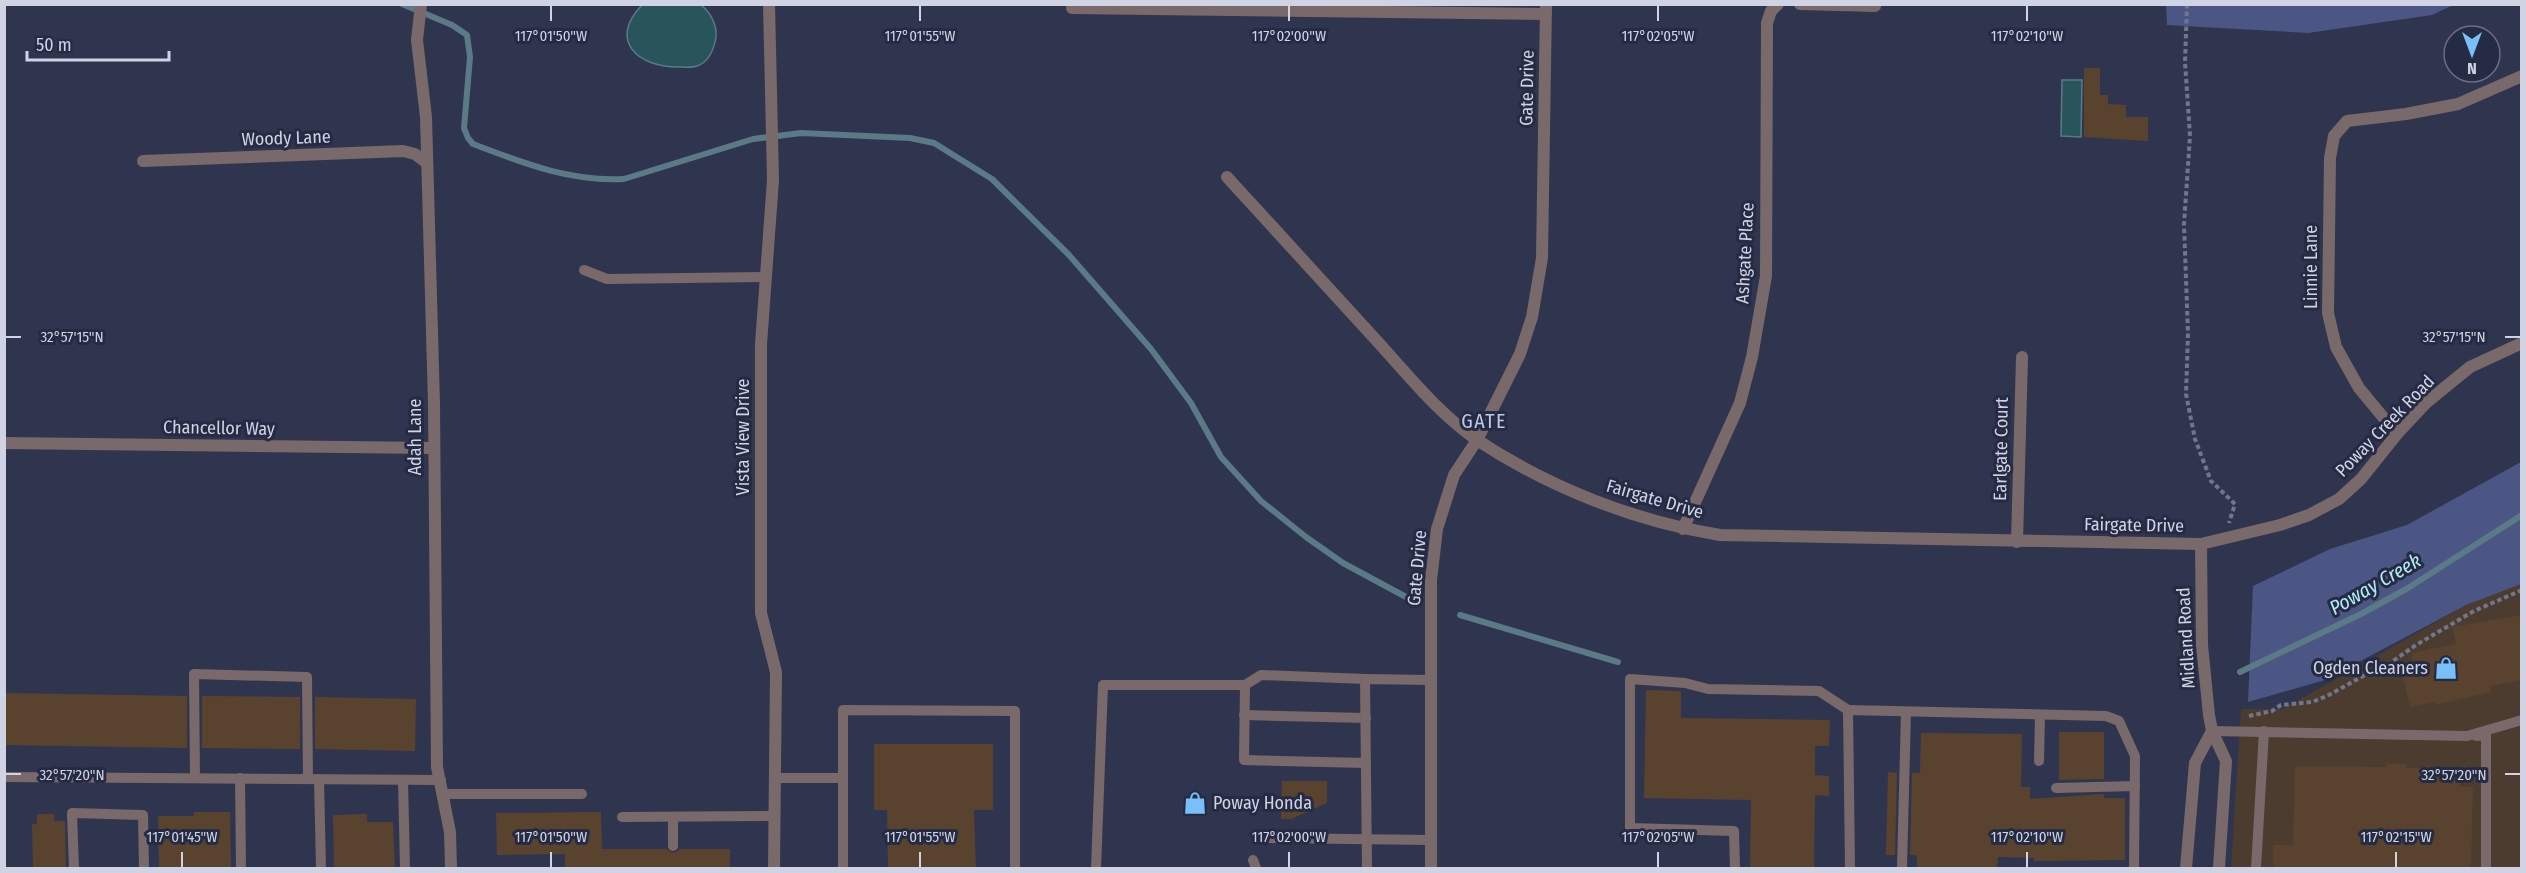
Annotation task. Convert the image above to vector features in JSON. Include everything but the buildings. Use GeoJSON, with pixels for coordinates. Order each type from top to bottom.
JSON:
{"type":"FeatureCollection","features":[{"type":"Feature","properties":{"kind":"street","name":"Adah Lane"},"geometry":{"type":"LineString","coordinates":[[421,4],[417,40],[426,117],[428,163],[434,448],[436,767],[441,780],[450,832],[451,868]]}},
{"type":"Feature","properties":{"kind":"street","name":"Vista View Drive"},"geometry":{"type":"LineString","coordinates":[[769,4],[773,180],[761,344],[761,613],[776,672],[774,868]]}},
{"type":"Feature","properties":{"kind":"street","name":"Ashgate Place"},"geometry":{"type":"LineString","coordinates":[[1683,529],[1740,403],[1761,311],[1766,276],[1767,23],[1771,11],[1778,4]]}},
{"type":"Feature","properties":{"kind":"street"},"geometry":{"type":"LineString","coordinates":[[1800,4],[1875,6]]}},
{"type":"Feature","properties":{"kind":"street"},"geometry":{"type":"LineString","coordinates":[[1072,8],[1546,9]]}},
{"type":"Feature","properties":{"kind":"street","name":"Gate Drive"},"geometry":{"type":"LineString","coordinates":[[1431,868],[1431,580],[1437,529],[1454,475],[1477,440],[1520,354],[1532,317],[1542,258],[1546,9]]}},
{"type":"Feature","properties":{"kind":"street","name":"Linnie Lane"},"geometry":{"type":"LineString","coordinates":[[2397,434],[2359,388],[2336,346],[2328,313],[2330,158],[2334,136],[2347,121],[2406,114],[2458,104],[2522,76]]}},
{"type":"Feature","properties":{"kind":"street","name":"Woody Lane"},"geometry":{"type":"LineString","coordinates":[[143,161],[403,151],[415,154],[428,163]]}},
{"type":"Feature","properties":{"kind":"street","name":"Fairgate Drive"},"geometry":{"type":"LineString","coordinates":[[1227,177],[1413,380],[1456,423],[1477,440],[1569,490],[1619,510],[1683,529],[1720,535],[2201,544]]}},
{"type":"Feature","properties":{"kind":"street","name":"Poway Creek Road"},"geometry":{"type":"LineString","coordinates":[[2201,544],[2280,525],[2310,515],[2339,499],[2361,479],[2397,434],[2427,402],[2470,367],[2522,343]]}},
{"type":"Feature","properties":{"kind":"street","name":"Earlgate Court"},"geometry":{"type":"LineString","coordinates":[[2017,542],[2022,357]]}},
{"type":"Feature","properties":{"kind":"street","name":"Chancellor Way"},"geometry":{"type":"LineString","coordinates":[[4,443],[434,448]]}},
{"type":"Feature","properties":{"kind":"street","name":"Midland Road"},"geometry":{"type":"LineString","coordinates":[[2201,544],[2202,645],[2212,730],[2226,761],[2219,868]]}},
{"type":"Feature","properties":{"kind":"street"},"geometry":{"type":"LineString","coordinates":[[2186,868],[2195,763],[2212,730]]}},
{"type":"Feature","properties":{"kind":"lane"},"geometry":{"type":"LineString","coordinates":[[584,270],[607,279],[766,277]]}},
{"type":"Feature","properties":{"kind":"lane"},"geometry":{"type":"LineString","coordinates":[[195,778],[194,674],[307,677],[321,868]]}},
{"type":"Feature","properties":{"kind":"lane"},"geometry":{"type":"LineString","coordinates":[[1096,868],[1103,685],[1245,686],[1261,675],[1365,680],[1431,680]]}},
{"type":"Feature","properties":{"kind":"lane"},"geometry":{"type":"LineString","coordinates":[[1365,680],[1367,868]]}},
{"type":"Feature","properties":{"kind":"lane"},"geometry":{"type":"LineString","coordinates":[[1735,868],[1734,831],[1630,828],[1630,680],[1685,683],[1708,689],[1819,691],[1848,710],[2106,716],[2119,721],[2135,756],[2134,868]]}},
{"type":"Feature","properties":{"kind":"lane"},"geometry":{"type":"LineString","coordinates":[[1245,686],[1244,760],[1366,763]]}},
{"type":"Feature","properties":{"kind":"lane"},"geometry":{"type":"LineString","coordinates":[[843,868],[843,710],[1015,711],[1015,868]]}},
{"type":"Feature","properties":{"kind":"lane"},"geometry":{"type":"LineString","coordinates":[[1848,710],[1850,868]]}},
{"type":"Feature","properties":{"kind":"lane"},"geometry":{"type":"LineString","coordinates":[[1902,868],[1905,712]]}},
{"type":"Feature","properties":{"kind":"lane"},"geometry":{"type":"LineString","coordinates":[[1244,715],[1366,718]]}},
{"type":"Feature","properties":{"kind":"lane"},"geometry":{"type":"LineString","coordinates":[[2039,761],[2040,715]]}},
{"type":"Feature","properties":{"kind":"lane"},"geometry":{"type":"LineString","coordinates":[[2467,736],[2522,720]]}},
{"type":"Feature","properties":{"kind":"lane"},"geometry":{"type":"LineString","coordinates":[[2212,730],[2486,735],[2486,868]]}},
{"type":"Feature","properties":{"kind":"lane"},"geometry":{"type":"LineString","coordinates":[[2256,868],[2264,731]]}},
{"type":"Feature","properties":{"kind":"lane"},"geometry":{"type":"LineString","coordinates":[[4,777],[441,780]]}},
{"type":"Feature","properties":{"kind":"lane"},"geometry":{"type":"LineString","coordinates":[[240,778],[241,868]]}},
{"type":"Feature","properties":{"kind":"lane"},"geometry":{"type":"LineString","coordinates":[[775,778],[843,778]]}},
{"type":"Feature","properties":{"kind":"lane"},"geometry":{"type":"LineString","coordinates":[[403,780],[405,868]]}},
{"type":"Feature","properties":{"kind":"lane"},"geometry":{"type":"LineString","coordinates":[[2056,788],[2135,786]]}},
{"type":"Feature","properties":{"kind":"lane"},"geometry":{"type":"LineString","coordinates":[[443,794],[582,794]]}},
{"type":"Feature","properties":{"kind":"lane"},"geometry":{"type":"LineString","coordinates":[[74,868],[72,813],[143,815],[144,868]]}},
{"type":"Feature","properties":{"kind":"lane"},"geometry":{"type":"LineString","coordinates":[[622,817],[774,816]]}},
{"type":"Feature","properties":{"kind":"lane"},"geometry":{"type":"LineString","coordinates":[[673,817],[673,846]]}},
{"type":"Feature","properties":{"kind":"lane"},"geometry":{"type":"LineString","coordinates":[[1270,838],[1431,840]]}},
{"type":"Feature","properties":{"kind":"path"},"geometry":{"type":"LineString","coordinates":[[2187,4],[2186,62],[2190,136],[2184,224],[2188,334],[2186,394],[2195,440],[2211,481],[2235,504],[2225,538]]}},
{"type":"Feature","properties":{"kind":"path"},"geometry":{"type":"LineString","coordinates":[[2238,716],[2272,711],[2281,705],[2312,702],[2327,696],[2365,675],[2377,672],[2416,645],[2474,611],[2522,590]]}},
{"type":"Feature","properties":{"kind":"shaded area"},"geometry":{"type":"Polygon","coordinates":[[[2166,4],[2453,5],[2432,15],[2308,33],[2167,25],[2166,4]]]}},
{"type":"Feature","properties":{"kind":"shaded area"},"geometry":{"type":"Polygon","coordinates":[[[642,5],[701,5],[712,19],[716,37],[708,58],[701,64],[690,67],[663,66],[640,57],[632,49],[628,40],[628,29],[632,18],[642,5]]]}},
{"type":"Feature","properties":{"kind":"shaded area"},"geometry":{"type":"Polygon","coordinates":[[[2062,80],[2082,80],[2081,137],[2061,136],[2062,80]]]}},
{"type":"Feature","properties":{"kind":"shaded area"},"geometry":{"type":"Polygon","coordinates":[[[2521,462],[2521,584],[2466,605],[2325,680],[2248,702],[2253,586],[2330,549],[2407,525],[2521,462]]]}},
{"type":"Feature","properties":{"kind":"shaded area"},"geometry":{"type":"Polygon","coordinates":[[[2521,582],[2521,868],[2231,868],[2241,709],[2283,709],[2466,605],[2521,582]]]}},
{"type":"Feature","properties":{"kind":"waterway"},"geometry":{"type":"LineString","coordinates":[[402,4],[452,25],[467,35],[470,57],[464,128],[473,144],[547,170],[585,177],[624,179],[753,139],[801,133],[910,138],[934,143],[992,179],[1069,255],[1151,349],[1191,403],[1221,457],[1261,501],[1343,563],[1406,597]]}},
{"type":"Feature","properties":{"kind":"waterway","name":"Poway Creek"},"geometry":{"type":"LineString","coordinates":[[2240,672],[2361,614],[2408,588],[2522,515]]}},
{"type":"Feature","properties":{"kind":"waterway"},"geometry":{"type":"LineString","coordinates":[[1460,615],[1618,662]]}},
{"type":"Feature","properties":{"kind":"place","name":"Ogden Cleaners"},"geometry":{"type":"Point","coordinates":[2446,668]}},
{"type":"Feature","properties":{"kind":"place","name":"Poway Honda"},"geometry":{"type":"Point","coordinates":[1195,803]}},
{"type":"Feature","properties":{"kind":"district","name":"GATE"},"geometry":{"type":"Point","coordinates":[1484,421]}}]}
